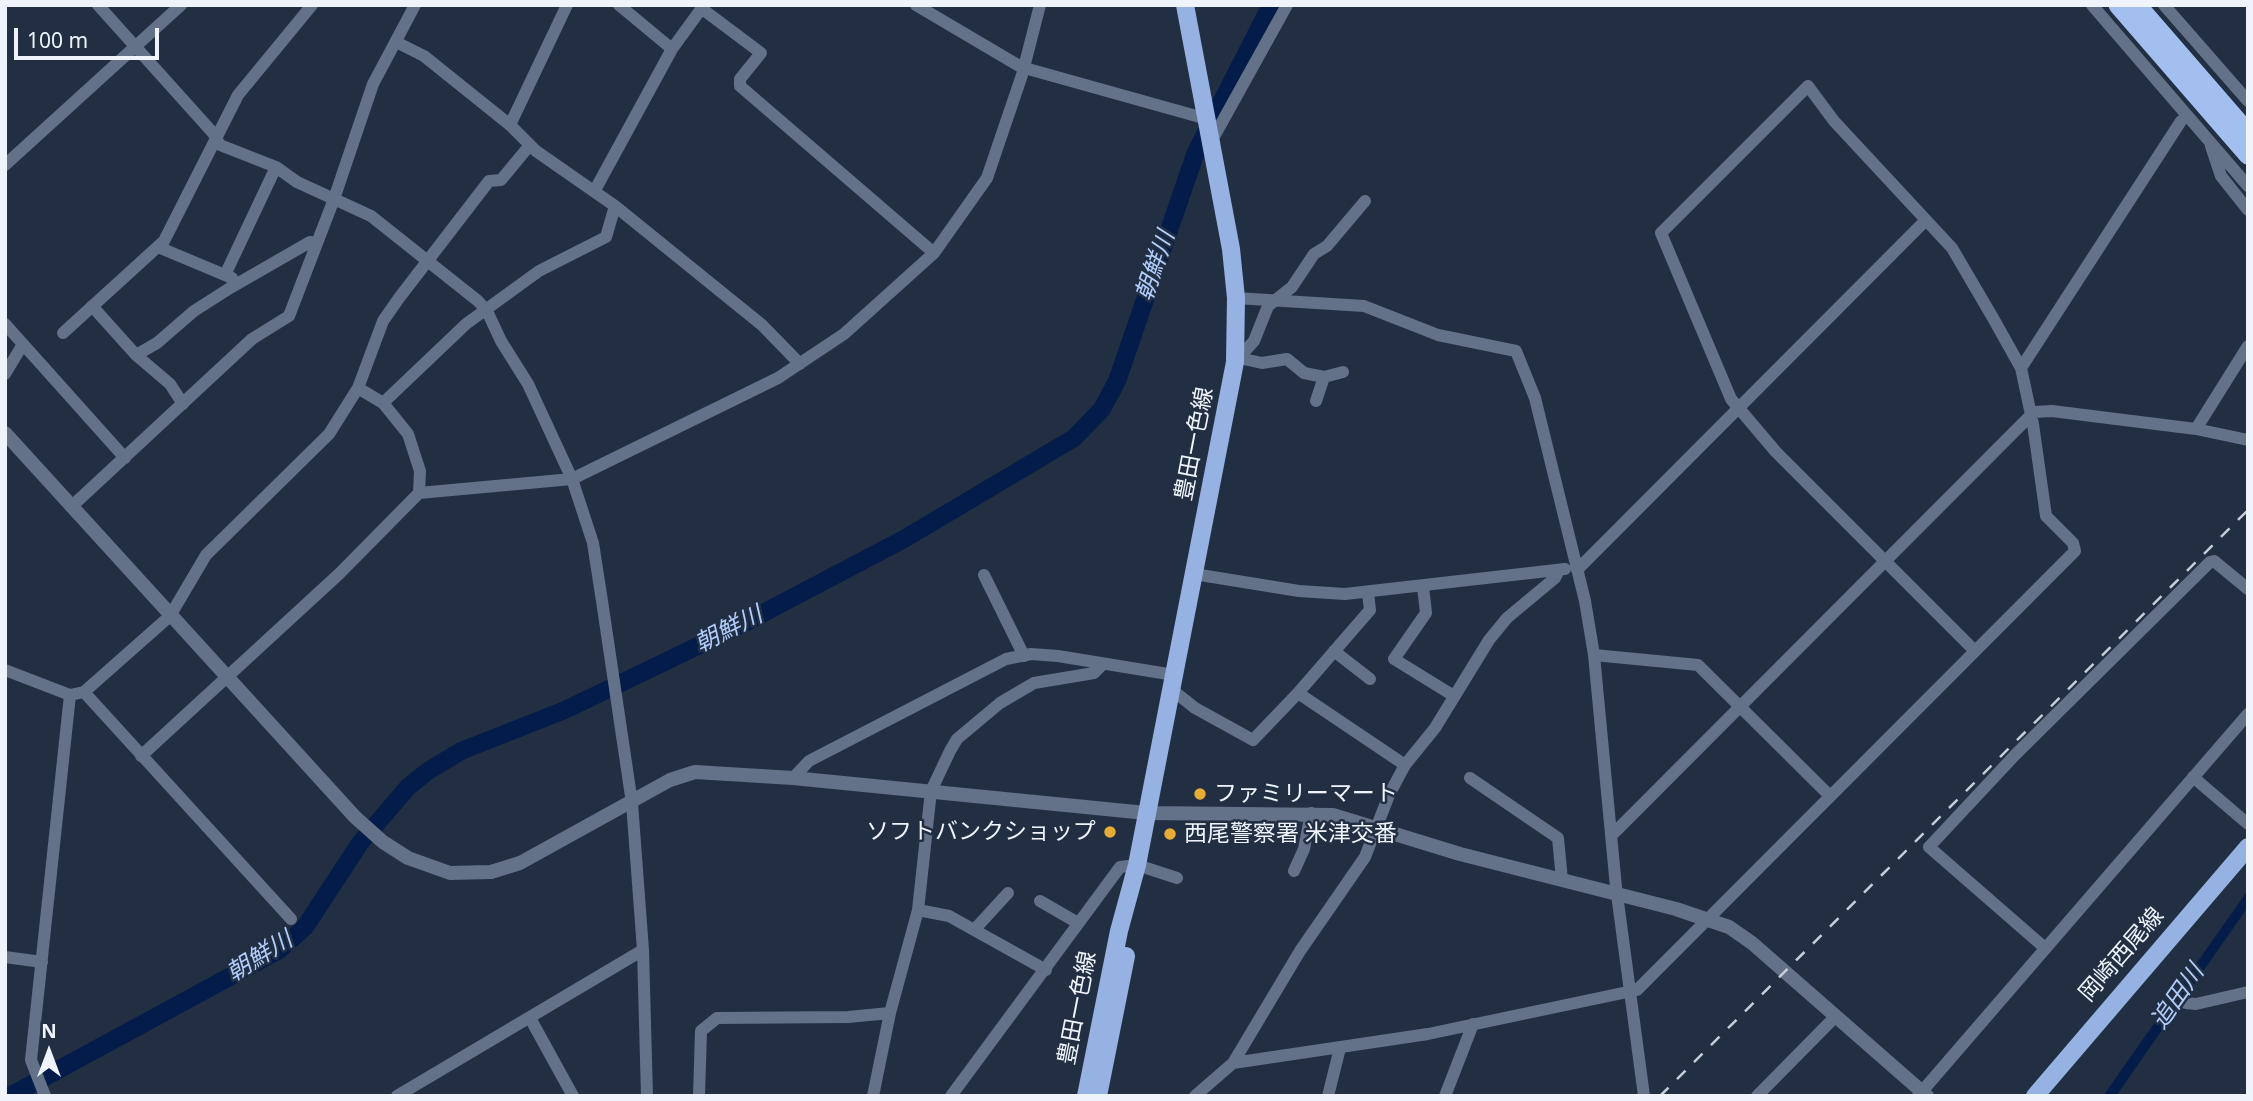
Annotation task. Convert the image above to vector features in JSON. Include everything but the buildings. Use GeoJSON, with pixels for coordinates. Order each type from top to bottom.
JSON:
{"type":"FeatureCollection","features":[{"type":"Feature","properties":{"kind":"highway"},"geometry":{"type":"LineString","coordinates":[[2118,5],[2248,155]]}},
{"type":"Feature","properties":{"kind":"highway"},"geometry":{"type":"LineString","coordinates":[[2137,5],[2248,133]]}},
{"type":"Feature","properties":{"kind":"highway"},"geometry":{"type":"LineString","coordinates":[[2218,121],[2248,167]]}},
{"type":"Feature","properties":{"kind":"main road","name":"豊田一色線"},"geometry":{"type":"LineString","coordinates":[[1086,1096],[1119,931],[1132,890],[1237,360],[1236,298],[1231,249],[1185,5]]}},
{"type":"Feature","properties":{"kind":"main road","name":"岡崎西尾線"},"geometry":{"type":"LineString","coordinates":[[2035,1096],[2248,847]]}},
{"type":"Feature","properties":{"kind":"main road","name":"豊田一色線"},"geometry":{"type":"LineString","coordinates":[[1098,1096],[1130,932],[1132,890]]}},
{"type":"Feature","properties":{"kind":"street"},"geometry":{"type":"LineString","coordinates":[[98,5],[220,145],[276,167],[297,182],[371,216],[427,259],[487,311],[500,341],[528,383],[572,479],[593,543],[632,803],[643,950],[646,1096]]}},
{"type":"Feature","properties":{"kind":"street"},"geometry":{"type":"LineString","coordinates":[[5,165],[181,5]]}},
{"type":"Feature","properties":{"kind":"street"},"geometry":{"type":"LineString","coordinates":[[63,333],[158,247],[238,95],[312,5]]}},
{"type":"Feature","properties":{"kind":"street"},"geometry":{"type":"LineString","coordinates":[[71,507],[252,340],[287,318],[334,199],[373,84],[415,5]]}},
{"type":"Feature","properties":{"kind":"street"},"geometry":{"type":"LineString","coordinates":[[510,125],[567,5]]}},
{"type":"Feature","properties":{"kind":"street"},"geometry":{"type":"LineString","coordinates":[[619,5],[671,49]]}},
{"type":"Feature","properties":{"kind":"street"},"geometry":{"type":"LineString","coordinates":[[916,5],[1021,68],[1206,114]]}},
{"type":"Feature","properties":{"kind":"street"},"geometry":{"type":"LineString","coordinates":[[141,756],[339,574],[419,493],[572,479],[778,378],[844,334],[934,253],[987,178],[1022,75],[1021,68],[1040,5]]}},
{"type":"Feature","properties":{"kind":"street"},"geometry":{"type":"LineString","coordinates":[[1211,140],[1287,5]]}},
{"type":"Feature","properties":{"kind":"street"},"geometry":{"type":"LineString","coordinates":[[2092,5],[2160,75],[2210,142],[2248,186]]}},
{"type":"Feature","properties":{"kind":"street"},"geometry":{"type":"LineString","coordinates":[[2164,5],[2194,46],[2248,101]]}},
{"type":"Feature","properties":{"kind":"street"},"geometry":{"type":"LineString","coordinates":[[595,190],[671,49],[703,7],[761,53],[740,79],[740,86],[934,253]]}},
{"type":"Feature","properties":{"kind":"street"},"geometry":{"type":"LineString","coordinates":[[396,42],[424,56],[510,125],[530,145],[595,190],[762,325],[800,364]]}},
{"type":"Feature","properties":{"kind":"street"},"geometry":{"type":"LineString","coordinates":[[1233,1063],[1340,1048],[1631,993],[1707,919],[1975,651],[2075,551],[2073,543],[2046,516],[2031,414],[2021,368],[1952,248],[1834,121],[1808,86],[1661,233],[1708,351],[1725,389],[1737,407],[1776,452],[1975,651]]}},
{"type":"Feature","properties":{"kind":"street"},"geometry":{"type":"LineString","coordinates":[[2021,368],[2181,121]]}},
{"type":"Feature","properties":{"kind":"street"},"geometry":{"type":"LineString","coordinates":[[2210,142],[2221,176],[2248,210]]}},
{"type":"Feature","properties":{"kind":"street"},"geometry":{"type":"LineString","coordinates":[[5,670],[70,695],[84,692],[170,616],[206,555],[329,434],[358,388],[383,321],[427,259],[489,181],[501,180],[530,145]]}},
{"type":"Feature","properties":{"kind":"street"},"geometry":{"type":"LineString","coordinates":[[225,275],[276,167]]}},
{"type":"Feature","properties":{"kind":"street"},"geometry":{"type":"LineString","coordinates":[[1237,360],[1254,341],[1262,316],[1275,299],[1292,287],[1314,254],[1327,246],[1365,201]]}},
{"type":"Feature","properties":{"kind":"street"},"geometry":{"type":"LineString","coordinates":[[383,402],[466,324],[539,271],[606,237],[615,206]]}},
{"type":"Feature","properties":{"kind":"street"},"geometry":{"type":"LineString","coordinates":[[1194,574],[1299,591],[1368,593],[1577,568],[1925,221]]}},
{"type":"Feature","properties":{"kind":"street"},"geometry":{"type":"LineString","coordinates":[[136,355],[157,343],[194,312],[237,284],[310,242],[315,243]]}},
{"type":"Feature","properties":{"kind":"street"},"geometry":{"type":"LineString","coordinates":[[158,247],[225,275],[237,284]]}},
{"type":"Feature","properties":{"kind":"street"},"geometry":{"type":"LineString","coordinates":[[1236,298],[1364,306],[1438,335],[1516,351],[1535,398],[1577,568],[1594,655],[1618,894],[1644,1096]]}},
{"type":"Feature","properties":{"kind":"street"},"geometry":{"type":"LineString","coordinates":[[92,306],[136,355],[170,384],[183,404]]}},
{"type":"Feature","properties":{"kind":"street"},"geometry":{"type":"LineString","coordinates":[[5,324],[125,458]]}},
{"type":"Feature","properties":{"kind":"street"},"geometry":{"type":"LineString","coordinates":[[5,374],[23,344]]}},
{"type":"Feature","properties":{"kind":"street"},"geometry":{"type":"LineString","coordinates":[[2196,429],[2248,346]]}},
{"type":"Feature","properties":{"kind":"street"},"geometry":{"type":"LineString","coordinates":[[1237,360],[1262,363],[1287,359],[1304,373],[1324,377],[1343,372]]}},
{"type":"Feature","properties":{"kind":"street"},"geometry":{"type":"LineString","coordinates":[[1316,401],[1324,377]]}},
{"type":"Feature","properties":{"kind":"street"},"geometry":{"type":"LineString","coordinates":[[358,388],[383,402],[400,422],[414,449],[420,471],[419,493]]}},
{"type":"Feature","properties":{"kind":"street"},"geometry":{"type":"LineString","coordinates":[[1612,835],[2031,414],[2052,411],[2196,429],[2248,440]]}},
{"type":"Feature","properties":{"kind":"street"},"geometry":{"type":"LineString","coordinates":[[5,433],[355,817],[383,842],[408,858],[450,873],[491,872],[520,863],[670,780],[695,772],[793,778],[1146,813],[1311,813],[1343,817],[1434,847],[1618,894],[1729,927],[1752,943],[1922,1094],[2248,714]]}},
{"type":"Feature","properties":{"kind":"street"},"geometry":{"type":"LineString","coordinates":[[2045,948],[1929,847],[2015,755],[2210,562],[2214,561],[2248,589]]}},
{"type":"Feature","properties":{"kind":"street"},"geometry":{"type":"LineString","coordinates":[[1195,1096],[1233,1063],[1300,951],[1365,857],[1405,765],[1435,728],[1468,670],[1507,618],[1555,578],[1559,570]]}},
{"type":"Feature","properties":{"kind":"street"},"geometry":{"type":"LineString","coordinates":[[984,575],[1024,656]]}},
{"type":"Feature","properties":{"kind":"street"},"geometry":{"type":"LineString","coordinates":[[1423,587],[1426,613],[1394,659],[1454,696]]}},
{"type":"Feature","properties":{"kind":"street"},"geometry":{"type":"LineString","coordinates":[[793,778],[810,761],[1006,659],[1024,656],[1058,656],[1173,682],[1195,708],[1253,740],[1370,610],[1368,593]]}},
{"type":"Feature","properties":{"kind":"street"},"geometry":{"type":"LineString","coordinates":[[1334,651],[1370,679]]}},
{"type":"Feature","properties":{"kind":"street"},"geometry":{"type":"LineString","coordinates":[[1594,655],[1698,665],[1830,796]]}},
{"type":"Feature","properties":{"kind":"street"},"geometry":{"type":"LineString","coordinates":[[873,1096],[890,1013],[918,910],[931,791],[957,739],[1000,703],[1034,683],[1094,673],[1102,664]]}},
{"type":"Feature","properties":{"kind":"street"},"geometry":{"type":"LineString","coordinates":[[84,692],[291,919]]}},
{"type":"Feature","properties":{"kind":"street"},"geometry":{"type":"LineString","coordinates":[[1298,693],[1405,765]]}},
{"type":"Feature","properties":{"kind":"street"},"geometry":{"type":"LineString","coordinates":[[45,1096],[30,1060],[70,695]]}},
{"type":"Feature","properties":{"kind":"street"},"geometry":{"type":"LineString","coordinates":[[2193,777],[2248,824]]}},
{"type":"Feature","properties":{"kind":"street"},"geometry":{"type":"LineString","coordinates":[[1470,778],[1558,838],[1562,880]]}},
{"type":"Feature","properties":{"kind":"street"},"geometry":{"type":"LineString","coordinates":[[1294,871],[1304,849],[1311,813]]}},
{"type":"Feature","properties":{"kind":"street"},"geometry":{"type":"LineString","coordinates":[[951,1096],[1120,866],[1137,865],[1177,878]]}},
{"type":"Feature","properties":{"kind":"street"},"geometry":{"type":"LineString","coordinates":[[974,930],[1008,892]]}},
{"type":"Feature","properties":{"kind":"street"},"geometry":{"type":"LineString","coordinates":[[1040,901],[1078,923]]}},
{"type":"Feature","properties":{"kind":"street"},"geometry":{"type":"LineString","coordinates":[[918,910],[949,916],[1045,970]]}},
{"type":"Feature","properties":{"kind":"street"},"geometry":{"type":"LineString","coordinates":[[397,1096],[643,950]]}},
{"type":"Feature","properties":{"kind":"street"},"geometry":{"type":"LineString","coordinates":[[5,957],[41,962]]}},
{"type":"Feature","properties":{"kind":"street"},"geometry":{"type":"LineString","coordinates":[[2186,1003],[2196,1004],[2248,992]]}},
{"type":"Feature","properties":{"kind":"street"},"geometry":{"type":"LineString","coordinates":[[699,1096],[701,1031],[717,1018],[848,1017],[890,1013]]}},
{"type":"Feature","properties":{"kind":"street"},"geometry":{"type":"LineString","coordinates":[[1757,1096],[1836,1016]]}},
{"type":"Feature","properties":{"kind":"street"},"geometry":{"type":"LineString","coordinates":[[530,1018],[573,1096]]}},
{"type":"Feature","properties":{"kind":"street"},"geometry":{"type":"LineString","coordinates":[[1445,1096],[1473,1024]]}},
{"type":"Feature","properties":{"kind":"street"},"geometry":{"type":"LineString","coordinates":[[1328,1096],[1340,1048]]}},
{"type":"Feature","properties":{"kind":"water","name":"追田川"},"geometry":{"type":"Polygon","coordinates":[[[2248,890],[2248,907],[2116,1096],[2103,1096],[2248,890]]]}},
{"type":"Feature","properties":{"kind":"waterway","name":"朝鮮川"},"geometry":{"type":"LineString","coordinates":[[10,1096],[279,950],[305,927],[360,843],[408,787],[428,771],[461,751],[565,710],[731,630],[904,539],[1074,438],[1102,409],[1117,381],[1196,152],[1271,5]]}},
{"type":"Feature","properties":{"kind":"railway"},"geometry":{"type":"LineString","coordinates":[[1660,1096],[2248,510]]}},
{"type":"Feature","properties":{"kind":"place","name":"ファミリーマート"},"geometry":{"type":"Point","coordinates":[1200,794]}},
{"type":"Feature","properties":{"kind":"place","name":"ソフトバンクショップ"},"geometry":{"type":"Point","coordinates":[1110,832]}},
{"type":"Feature","properties":{"kind":"place","name":"西尾警察署 米津交番"},"geometry":{"type":"Point","coordinates":[1170,834]}}]}
